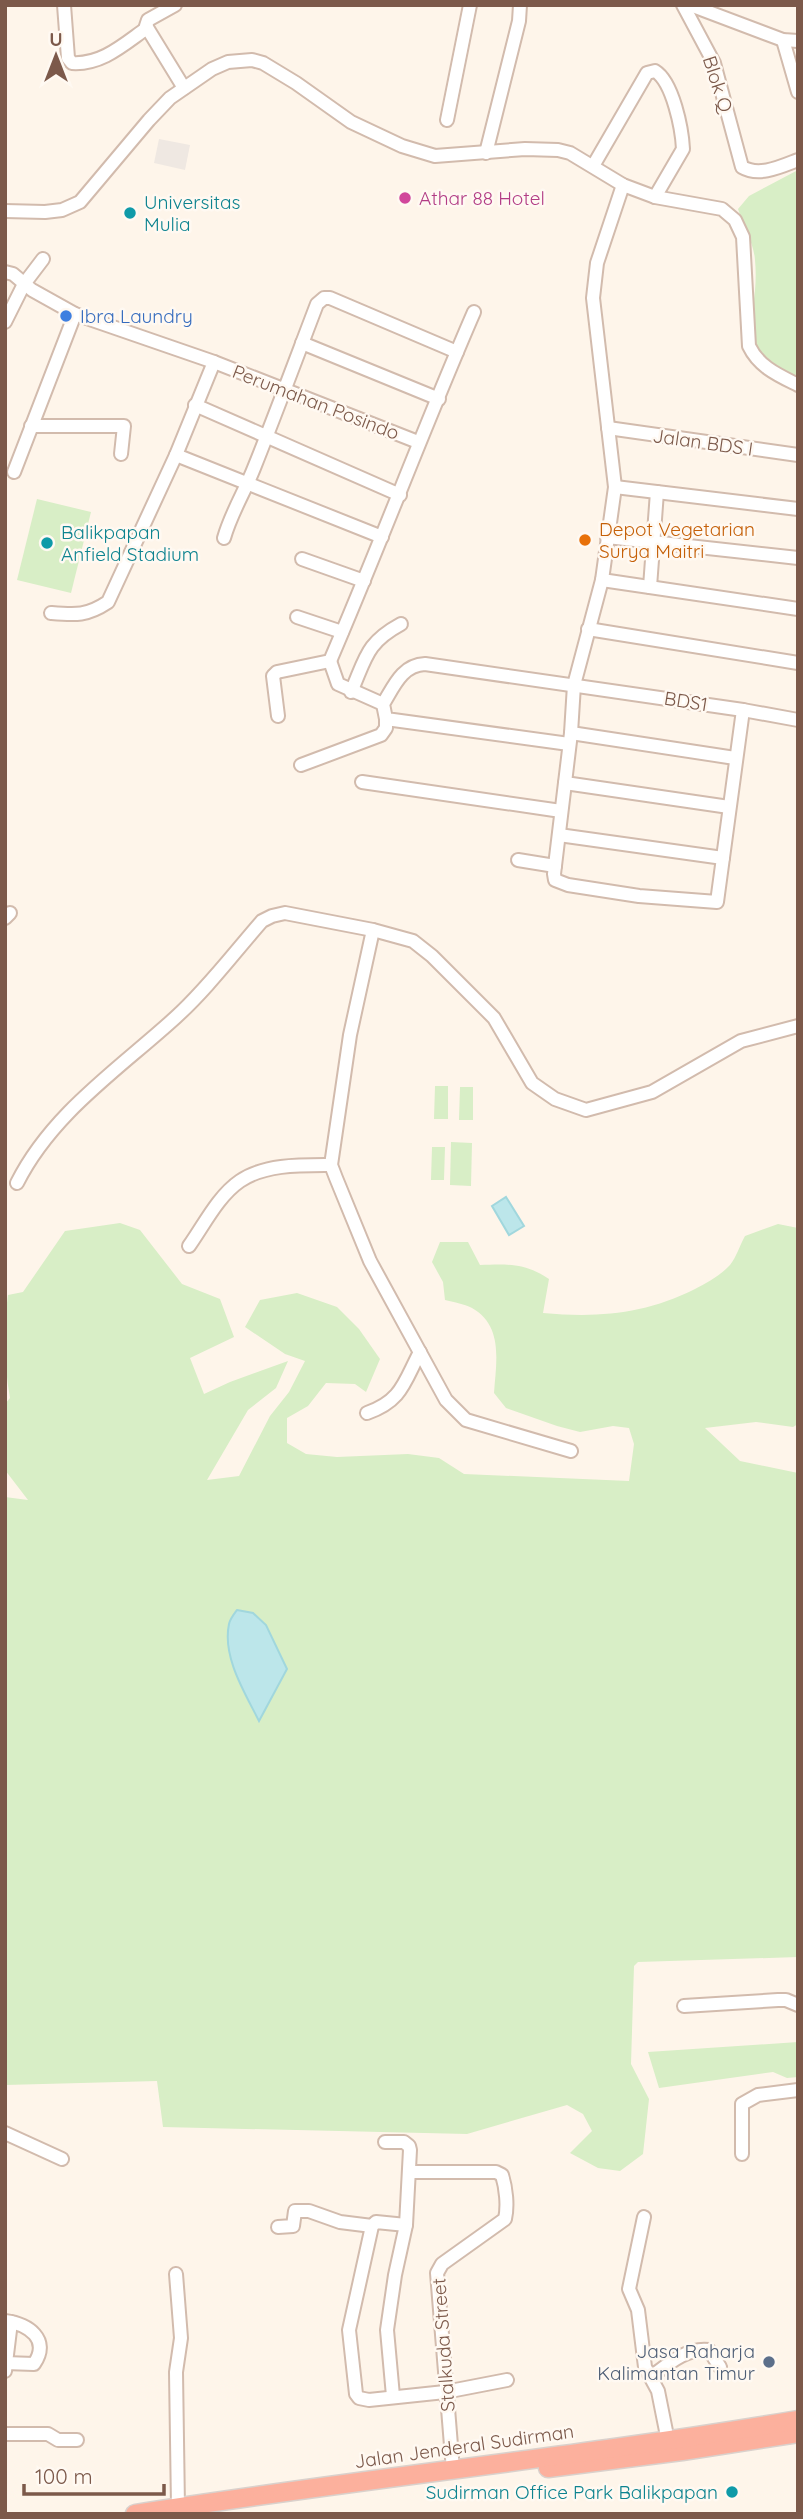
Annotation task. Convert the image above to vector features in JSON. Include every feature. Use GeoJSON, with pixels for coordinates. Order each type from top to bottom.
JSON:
{"type":"FeatureCollection","features":[{"type":"Feature","properties":{"kind":"highway","name":"Jalan Jenderal Sudirman"},"geometry":{"type":"LineString","coordinates":[[135,2514],[321,2486],[668,2441],[798,2420]]}},
{"type":"Feature","properties":{"kind":"highway","name":"Jalan Jenderal Sudirman"},"geometry":{"type":"LineString","coordinates":[[198,2514],[388,2486],[597,2463],[798,2433]]}},
{"type":"Feature","properties":{"kind":"street"},"geometry":{"type":"LineString","coordinates":[[64,5],[68,58],[72,63],[104,57],[147,29]]}},
{"type":"Feature","properties":{"kind":"street"},"geometry":{"type":"LineString","coordinates":[[175,5],[148,20],[147,29],[184,88]]}},
{"type":"Feature","properties":{"kind":"street"},"geometry":{"type":"LineString","coordinates":[[447,120],[470,5]]}},
{"type":"Feature","properties":{"kind":"street"},"geometry":{"type":"LineString","coordinates":[[486,153],[519,21],[520,5]]}},
{"type":"Feature","properties":{"kind":"street","name":"Blok Q"},"geometry":{"type":"LineString","coordinates":[[683,5],[714,62],[742,167],[753,172],[763,171],[798,160]]}},
{"type":"Feature","properties":{"kind":"street"},"geometry":{"type":"LineString","coordinates":[[690,5],[783,40],[798,41]]}},
{"type":"Feature","properties":{"kind":"street"},"geometry":{"type":"LineString","coordinates":[[783,40],[798,92]]}},
{"type":"Feature","properties":{"kind":"street"},"geometry":{"type":"LineString","coordinates":[[5,211],[62,210],[80,202],[149,120],[184,88],[228,62],[252,60],[264,63],[296,83],[351,122],[402,146],[435,156],[525,149],[558,150],[570,153],[623,185],[655,197],[713,206],[730,215],[735,220],[745,247],[748,346],[764,366],[798,385]]}},
{"type":"Feature","properties":{"kind":"street"},"geometry":{"type":"LineString","coordinates":[[593,166],[647,73],[655,71],[661,75],[672,98],[683,149],[655,197]]}},
{"type":"Feature","properties":{"kind":"street"},"geometry":{"type":"LineString","coordinates":[[623,185],[597,263],[593,298],[615,487],[602,580],[574,685],[555,880],[568,885],[639,896],[715,902],[718,900],[743,710]]}},
{"type":"Feature","properties":{"kind":"street"},"geometry":{"type":"LineString","coordinates":[[5,322],[24,284],[43,259]]}},
{"type":"Feature","properties":{"kind":"street","name":"Perumahan Posindo"},"geometry":{"type":"LineString","coordinates":[[5,272],[13,274],[24,284],[75,314],[214,362],[418,442]]}},
{"type":"Feature","properties":{"kind":"street"},"geometry":{"type":"LineString","coordinates":[[224,538],[267,436],[317,304],[324,298],[330,298],[457,352]]}},
{"type":"Feature","properties":{"kind":"street"},"geometry":{"type":"LineString","coordinates":[[302,765],[381,735],[386,727],[383,704],[338,684],[330,660],[474,312]]}},
{"type":"Feature","properties":{"kind":"street"},"geometry":{"type":"LineString","coordinates":[[14,472],[75,314]]}},
{"type":"Feature","properties":{"kind":"street"},"geometry":{"type":"LineString","coordinates":[[302,343],[439,398]]}},
{"type":"Feature","properties":{"kind":"street"},"geometry":{"type":"LineString","coordinates":[[51,613],[75,615],[93,612],[108,602],[176,455],[214,362]]}},
{"type":"Feature","properties":{"kind":"street"},"geometry":{"type":"LineString","coordinates":[[195,405],[400,495]]}},
{"type":"Feature","properties":{"kind":"street"},"geometry":{"type":"LineString","coordinates":[[31,426],[129,427],[121,454]]}},
{"type":"Feature","properties":{"kind":"street","name":"Jalan BDS I"},"geometry":{"type":"LineString","coordinates":[[608,428],[798,455]]}},
{"type":"Feature","properties":{"kind":"street"},"geometry":{"type":"LineString","coordinates":[[176,455],[382,537]]}},
{"type":"Feature","properties":{"kind":"street"},"geometry":{"type":"LineString","coordinates":[[615,487],[798,509]]}},
{"type":"Feature","properties":{"kind":"street"},"geometry":{"type":"LineString","coordinates":[[650,587],[657,492]]}},
{"type":"Feature","properties":{"kind":"street"},"geometry":{"type":"LineString","coordinates":[[607,537],[798,558]]}},
{"type":"Feature","properties":{"kind":"street"},"geometry":{"type":"LineString","coordinates":[[302,559],[364,581]]}},
{"type":"Feature","properties":{"kind":"street"},"geometry":{"type":"LineString","coordinates":[[602,580],[798,609]]}},
{"type":"Feature","properties":{"kind":"street"},"geometry":{"type":"LineString","coordinates":[[298,617],[342,632]]}},
{"type":"Feature","properties":{"kind":"street"},"geometry":{"type":"LineString","coordinates":[[351,692],[372,646],[384,633],[401,624]]}},
{"type":"Feature","properties":{"kind":"street"},"geometry":{"type":"LineString","coordinates":[[588,629],[798,663]]}},
{"type":"Feature","properties":{"kind":"street"},"geometry":{"type":"LineString","coordinates":[[278,716],[273,676],[277,672],[330,660]]}},
{"type":"Feature","properties":{"kind":"street","name":"BDS1"},"geometry":{"type":"LineString","coordinates":[[383,704],[405,669],[415,664],[425,664],[798,720]]}},
{"type":"Feature","properties":{"kind":"street"},"geometry":{"type":"LineString","coordinates":[[386,719],[735,758]]}},
{"type":"Feature","properties":{"kind":"street"},"geometry":{"type":"LineString","coordinates":[[362,782],[561,811]]}},
{"type":"Feature","properties":{"kind":"street"},"geometry":{"type":"LineString","coordinates":[[565,783],[729,807]]}},
{"type":"Feature","properties":{"kind":"street"},"geometry":{"type":"LineString","coordinates":[[559,835],[723,858]]}},
{"type":"Feature","properties":{"kind":"street"},"geometry":{"type":"LineString","coordinates":[[519,860],[555,866]]}},
{"type":"Feature","properties":{"kind":"street"},"geometry":{"type":"LineString","coordinates":[[17,1183],[28,1161],[63,1117],[178,1015],[262,921],[285,913],[373,930],[413,941],[432,956],[494,1018],[532,1083],[555,1099],[586,1110],[652,1092],[741,1041],[798,1026]]}},
{"type":"Feature","properties":{"kind":"street"},"geometry":{"type":"LineString","coordinates":[[373,930],[350,1035],[331,1165],[370,1261],[446,1399],[466,1420],[571,1451]]}},
{"type":"Feature","properties":{"kind":"street"},"geometry":{"type":"LineString","coordinates":[[189,1246],[219,1203],[240,1181],[264,1171],[295,1165],[331,1165]]}},
{"type":"Feature","properties":{"kind":"street"},"geometry":{"type":"LineString","coordinates":[[367,1413],[394,1400],[420,1352]]}},
{"type":"Feature","properties":{"kind":"street"},"geometry":{"type":"LineString","coordinates":[[684,2006],[778,2000],[798,2005]]}},
{"type":"Feature","properties":{"kind":"street"},"geometry":{"type":"LineString","coordinates":[[742,2154],[742,2104],[758,2095],[798,2090]]}},
{"type":"Feature","properties":{"kind":"street"},"geometry":{"type":"LineString","coordinates":[[5,2133],[62,2159]]}},
{"type":"Feature","properties":{"kind":"street"},"geometry":{"type":"LineString","coordinates":[[385,2142],[404,2142],[409,2146],[407,2225],[395,2275],[387,2330],[393,2396]]}},
{"type":"Feature","properties":{"kind":"street","name":"Stalkuda Street"},"geometry":{"type":"LineString","coordinates":[[409,2172],[496,2172],[503,2178],[505,2220],[442,2264],[437,2278],[453,2470]]}},
{"type":"Feature","properties":{"kind":"street"},"geometry":{"type":"LineString","coordinates":[[278,2227],[293,2226],[295,2211],[306,2210],[340,2222],[372,2226]]}},
{"type":"Feature","properties":{"kind":"street"},"geometry":{"type":"LineString","coordinates":[[644,2217],[629,2289],[638,2310],[645,2367],[658,2391],[668,2441]]}},
{"type":"Feature","properties":{"kind":"street"},"geometry":{"type":"LineString","coordinates":[[407,2225],[376,2222],[372,2226],[349,2330],[356,2394],[364,2400],[445,2392],[507,2380]]}},
{"type":"Feature","properties":{"kind":"street"},"geometry":{"type":"LineString","coordinates":[[176,2274],[181,2338],[176,2372],[178,2507]]}},
{"type":"Feature","properties":{"kind":"street"},"geometry":{"type":"LineString","coordinates":[[5,2371],[8,2322],[29,2328],[40,2345],[37,2360],[34,2364],[6,2363]]}},
{"type":"Feature","properties":{"kind":"street"},"geometry":{"type":"LineString","coordinates":[[651,2378],[675,2360],[697,2350],[709,2350],[720,2367]]}},
{"type":"Feature","properties":{"kind":"street"},"geometry":{"type":"LineString","coordinates":[[5,2434],[48,2434],[58,2440],[78,2440]]}},
{"type":"Feature","properties":{"kind":"shaded area"},"geometry":{"type":"Polygon","coordinates":[[[159,139],[190,145],[185,170],[154,163],[159,139]]]}},
{"type":"Feature","properties":{"kind":"green space"},"geometry":{"type":"Polygon","coordinates":[[[798,170],[798,379],[761,352],[754,340],[751,328],[756,282],[755,260],[738,209],[749,196],[798,170]]]}},
{"type":"Feature","properties":{"kind":"green space"},"geometry":{"type":"Polygon","coordinates":[[[37,499],[91,512],[71,593],[17,580],[37,499]]]}},
{"type":"Feature","properties":{"kind":"green space"},"geometry":{"type":"Polygon","coordinates":[[[435,1086],[448,1086],[448,1119],[434,1119],[435,1086]]]}},
{"type":"Feature","properties":{"kind":"green space"},"geometry":{"type":"Polygon","coordinates":[[[460,1087],[473,1087],[473,1120],[459,1120],[460,1087]]]}},
{"type":"Feature","properties":{"kind":"green space"},"geometry":{"type":"Polygon","coordinates":[[[451,1142],[472,1143],[471,1186],[450,1185],[451,1142]]]}},
{"type":"Feature","properties":{"kind":"green space"},"geometry":{"type":"Polygon","coordinates":[[[432,1147],[445,1147],[444,1180],[431,1180],[432,1147]]]}},
{"type":"Feature","properties":{"kind":"green space"},"geometry":{"type":"Polygon","coordinates":[[[120,1223],[140,1230],[182,1284],[220,1299],[234,1337],[190,1358],[204,1394],[288,1361],[276,1388],[248,1410],[207,1480],[239,1476],[270,1416],[289,1392],[305,1361],[285,1354],[245,1327],[260,1300],[297,1293],[337,1307],[359,1329],[380,1359],[366,1392],[355,1384],[326,1383],[308,1406],[287,1418],[287,1443],[306,1454],[337,1457],[408,1454],[439,1458],[464,1474],[629,1481],[634,1444],[629,1428],[613,1426],[580,1432],[506,1408],[494,1393],[494,1335],[482,1316],[472,1308],[445,1300],[443,1282],[432,1262],[440,1242],[468,1242],[480,1265],[516,1266],[532,1270],[549,1279],[543,1313],[583,1315],[640,1309],[676,1297],[704,1284],[726,1269],[745,1236],[778,1224],[798,1228],[798,1424],[793,1427],[756,1422],[705,1428],[740,1461],[798,1473],[798,1957],[638,1962],[634,1966],[631,2064],[649,2099],[643,2154],[620,2171],[598,2168],[570,2153],[592,2131],[583,2114],[567,2105],[467,2134],[163,2127],[157,2081],[5,2085],[5,1497],[28,1500],[5,1470],[5,1404],[10,1398],[5,1347],[8,1295],[23,1292],[65,1231],[120,1223]]]}},
{"type":"Feature","properties":{"kind":"green space"},"geometry":{"type":"Polygon","coordinates":[[[798,2042],[798,2077],[787,2078],[773,2072],[659,2088],[648,2052],[798,2042]]]}},
{"type":"Feature","properties":{"kind":"water"},"geometry":{"type":"Polygon","coordinates":[[[506,1197],[524,1226],[509,1235],[492,1206],[506,1197]]]}},
{"type":"Feature","properties":{"kind":"water"},"geometry":{"type":"Polygon","coordinates":[[[237,1610],[253,1613],[266,1625],[287,1669],[259,1721],[236,1674],[229,1649],[229,1624],[237,1610]]]}},
{"type":"Feature","properties":{"kind":"place","name":"Athar 88 Hotel"},"geometry":{"type":"Point","coordinates":[405,198]}},
{"type":"Feature","properties":{"kind":"place","name":"Universitas Mulia"},"geometry":{"type":"Point","coordinates":[130,213]}},
{"type":"Feature","properties":{"kind":"place","name":"Ibra Laundry"},"geometry":{"type":"Point","coordinates":[66,316]}},
{"type":"Feature","properties":{"kind":"place","name":"Depot Vegetarian Surya Maitri"},"geometry":{"type":"Point","coordinates":[585,540]}},
{"type":"Feature","properties":{"kind":"place","name":"Balikpapan Anfield Stadium"},"geometry":{"type":"Point","coordinates":[47,543]}},
{"type":"Feature","properties":{"kind":"place","name":"Jasa Raharja Kalimantan Timur"},"geometry":{"type":"Point","coordinates":[769,2362]}},
{"type":"Feature","properties":{"kind":"place","name":"Sudirman Office Park Balikpapan"},"geometry":{"type":"Point","coordinates":[732,2492]}}]}
